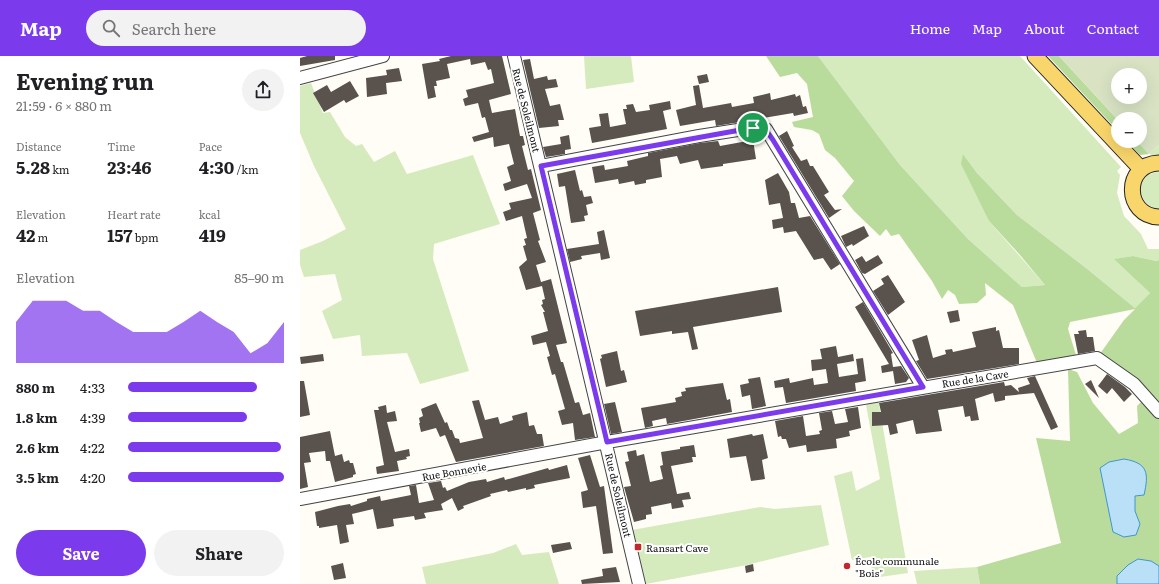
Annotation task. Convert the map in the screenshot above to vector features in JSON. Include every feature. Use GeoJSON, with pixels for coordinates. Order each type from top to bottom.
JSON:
{"type":"FeatureCollection","features":[{"type":"Feature","properties":{"kind":"main road"},"geometry":{"type":"LineString","coordinates":[[1035,56],[1141,169]]}},
{"type":"Feature","properties":{"kind":"main road"},"geometry":{"type":"LineString","coordinates":[[1159,163],[1148,165],[1141,169],[1135,176],[1132,185],[1132,194],[1135,203],[1140,210],[1148,215],[1159,217]]}},
{"type":"Feature","properties":{"kind":"street"},"geometry":{"type":"LineString","coordinates":[[300,78],[383,56]]}},
{"type":"Feature","properties":{"kind":"street","name":"Rue de Soleilmont"},"geometry":{"type":"LineString","coordinates":[[514,56],[640,584]]}},
{"type":"Feature","properties":{"kind":"street"},"geometry":{"type":"LineString","coordinates":[[541,166],[700,136],[757,127],[766,130],[923,387]]}},
{"type":"Feature","properties":{"kind":"street","name":"Rue de la Cave"},"geometry":{"type":"LineString","coordinates":[[607,442],[1098,358],[1134,384],[1159,412]]}},
{"type":"Feature","properties":{"kind":"street","name":"Rue Bonnevie"},"geometry":{"type":"LineString","coordinates":[[300,499],[607,442]]}},
{"type":"Feature","properties":{"kind":"green space"},"geometry":{"type":"Polygon","coordinates":[[[584,56],[631,56],[634,82],[586,89],[584,56]]]}},
{"type":"Feature","properties":{"kind":"green space"},"geometry":{"type":"Polygon","coordinates":[[[766,56],[818,56],[900,165],[968,239],[1022,287],[1045,285],[989,221],[961,164],[963,154],[977,173],[1017,215],[1135,308],[1150,293],[1114,259],[1133,256],[1156,261],[1159,260],[1159,584],[980,584],[977,567],[1061,543],[1036,438],[1070,441],[1068,369],[1077,372],[1093,403],[1119,434],[1138,423],[1137,406],[1144,399],[1097,358],[1124,320],[1135,309],[1070,322],[1068,329],[1076,355],[1037,363],[1013,305],[985,283],[986,295],[977,303],[959,304],[955,295],[948,290],[942,299],[932,281],[899,234],[891,236],[886,229],[880,236],[854,211],[842,196],[854,181],[835,158],[825,150],[819,134],[812,130],[794,127],[792,122],[813,117],[807,84],[797,73],[780,77],[766,56]]]}},
{"type":"Feature","properties":{"kind":"green space"},"geometry":{"type":"Polygon","coordinates":[[[818,56],[1020,56],[1121,167],[1117,171],[1120,175],[1117,193],[1124,216],[1141,234],[1148,249],[1159,249],[1159,260],[1156,261],[1133,256],[1115,259],[1150,293],[1135,308],[1017,215],[977,173],[963,154],[989,221],[1045,285],[1022,287],[968,239],[900,165],[818,56]]]}},
{"type":"Feature","properties":{"kind":"green space"},"geometry":{"type":"Polygon","coordinates":[[[1048,56],[1059,56],[1111,112],[1111,124],[1048,56]]]}},
{"type":"Feature","properties":{"kind":"green space"},"geometry":{"type":"Polygon","coordinates":[[[1059,56],[1159,56],[1159,145],[1149,154],[1143,148],[1147,148],[1147,112],[1111,112],[1059,56]]]}},
{"type":"Feature","properties":{"kind":"green space"},"geometry":{"type":"Polygon","coordinates":[[[311,83],[323,113],[330,112],[345,137],[356,146],[362,144],[374,162],[395,151],[407,174],[473,155],[500,224],[434,244],[433,259],[469,371],[420,384],[407,353],[362,356],[360,335],[333,339],[322,311],[342,300],[335,274],[304,277],[300,265],[300,250],[323,241],[346,229],[314,166],[300,133],[300,86],[311,83]]]}},
{"type":"Feature","properties":{"kind":"green space"},"geometry":{"type":"Polygon","coordinates":[[[1159,145],[1159,157],[1149,154],[1159,145]]]}},
{"type":"Feature","properties":{"kind":"green space"},"geometry":{"type":"Polygon","coordinates":[[[1134,148],[1143,148],[1149,154],[1140,155],[1134,148]]]}},
{"type":"Feature","properties":{"kind":"green space"},"geometry":{"type":"Polygon","coordinates":[[[1159,172],[1158,209],[1150,206],[1145,201],[1141,195],[1140,189],[1145,177],[1159,172]]]}},
{"type":"Feature","properties":{"kind":"green space"},"geometry":{"type":"Polygon","coordinates":[[[878,399],[908,573],[873,578],[870,557],[852,560],[834,476],[852,471],[856,491],[880,479],[866,405],[878,399]]]}},
{"type":"Feature","properties":{"kind":"green space"},"geometry":{"type":"Polygon","coordinates":[[[821,505],[829,545],[747,565],[646,584],[632,530],[760,507],[775,509],[821,505]]]}},
{"type":"Feature","properties":{"kind":"green space"},"geometry":{"type":"Polygon","coordinates":[[[516,544],[522,555],[549,552],[559,584],[426,584],[422,567],[493,553],[516,544]]]}},
{"type":"Feature","properties":{"kind":"green space"},"geometry":{"type":"Polygon","coordinates":[[[977,567],[980,584],[917,584],[914,571],[977,567]]]}},
{"type":"Feature","properties":{"kind":"water"},"geometry":{"type":"Polygon","coordinates":[[[1124,459],[1138,463],[1142,466],[1145,470],[1146,481],[1144,495],[1135,496],[1135,511],[1140,524],[1136,535],[1124,537],[1113,532],[1100,468],[1109,462],[1124,459]]]}},
{"type":"Feature","properties":{"kind":"water"},"geometry":{"type":"Polygon","coordinates":[[[1138,559],[1151,561],[1159,566],[1159,584],[1117,584],[1117,576],[1128,565],[1138,559]]]}},
{"type":"Feature","properties":{"kind":"building"},"geometry":{"type":"Polygon","coordinates":[[[307,56],[335,56],[335,60],[300,66],[300,58],[307,56]]]}},
{"type":"Feature","properties":{"kind":"building"},"geometry":{"type":"Polygon","coordinates":[[[451,56],[502,56],[511,94],[489,100],[492,113],[515,109],[520,136],[523,136],[525,145],[522,146],[528,170],[531,169],[541,210],[533,213],[540,240],[538,241],[546,262],[536,265],[541,282],[551,279],[567,343],[556,345],[561,362],[563,362],[575,403],[579,402],[583,415],[590,413],[595,437],[575,440],[573,423],[562,425],[558,411],[565,409],[555,374],[552,375],[547,357],[550,356],[546,342],[533,345],[531,336],[548,331],[543,312],[545,312],[541,305],[543,304],[542,300],[545,299],[542,286],[526,290],[519,267],[527,260],[523,246],[526,245],[524,239],[527,238],[522,216],[506,221],[503,212],[511,209],[509,203],[532,198],[527,184],[505,191],[503,184],[511,181],[507,167],[514,164],[509,144],[494,147],[493,137],[474,142],[472,137],[489,132],[485,117],[482,118],[478,103],[465,106],[463,99],[468,97],[466,90],[494,83],[491,69],[488,70],[485,62],[471,65],[470,59],[447,64],[450,78],[436,81],[437,86],[434,86],[436,97],[428,99],[422,64],[440,61],[439,59],[451,56]]]}},
{"type":"Feature","properties":{"kind":"building"},"geometry":{"type":"Polygon","coordinates":[[[530,59],[534,79],[547,76],[548,80],[556,79],[558,87],[545,89],[550,106],[560,104],[564,120],[558,120],[559,126],[539,128],[523,60],[530,59]]]}},
{"type":"Feature","properties":{"kind":"building"},"geometry":{"type":"Polygon","coordinates":[[[399,68],[402,81],[386,83],[387,94],[367,97],[366,78],[387,75],[386,70],[399,68]]]}},
{"type":"Feature","properties":{"kind":"building"},"geometry":{"type":"Polygon","coordinates":[[[707,74],[709,82],[699,84],[697,76],[707,74]]]}},
{"type":"Feature","properties":{"kind":"building"},"geometry":{"type":"Polygon","coordinates":[[[350,81],[359,96],[346,103],[344,100],[324,112],[313,93],[327,85],[331,92],[350,81]]]}},
{"type":"Feature","properties":{"kind":"building"},"geometry":{"type":"Polygon","coordinates":[[[699,85],[703,108],[731,103],[732,107],[754,103],[753,97],[770,93],[771,100],[795,94],[796,97],[800,95],[803,107],[806,106],[808,113],[794,116],[793,113],[716,126],[715,120],[680,126],[676,110],[696,105],[693,86],[699,85]]]}},
{"type":"Feature","properties":{"kind":"building"},"geometry":{"type":"Polygon","coordinates":[[[670,101],[671,109],[663,111],[667,129],[592,143],[589,128],[601,126],[599,114],[608,113],[610,127],[626,124],[623,109],[627,109],[626,105],[633,104],[636,112],[650,110],[649,105],[670,101]]]}},
{"type":"Feature","properties":{"kind":"building"},"geometry":{"type":"Polygon","coordinates":[[[787,131],[794,146],[792,147],[801,161],[807,159],[810,166],[813,166],[829,192],[824,195],[835,210],[842,209],[829,218],[779,136],[787,131]]]}},
{"type":"Feature","properties":{"kind":"building"},"geometry":{"type":"Polygon","coordinates":[[[569,135],[571,149],[565,150],[565,154],[546,157],[543,147],[561,144],[560,137],[569,135]]]}},
{"type":"Feature","properties":{"kind":"building"},"geometry":{"type":"Polygon","coordinates":[[[753,140],[756,159],[701,169],[698,160],[680,164],[677,156],[660,159],[662,177],[646,180],[646,183],[635,185],[634,181],[619,184],[618,179],[595,183],[592,167],[604,165],[605,170],[628,166],[627,161],[648,156],[648,153],[700,143],[718,141],[720,146],[753,140]]]}},
{"type":"Feature","properties":{"kind":"building"},"geometry":{"type":"Polygon","coordinates":[[[575,170],[580,191],[582,190],[584,197],[591,196],[593,203],[586,205],[588,215],[584,216],[585,221],[571,223],[565,186],[559,187],[557,174],[575,170]]]}},
{"type":"Feature","properties":{"kind":"building"},"geometry":{"type":"Polygon","coordinates":[[[778,173],[789,192],[791,203],[795,203],[799,218],[810,216],[840,264],[831,270],[823,258],[814,260],[796,231],[784,233],[783,227],[773,229],[772,220],[783,218],[780,203],[769,205],[765,180],[778,173]]]}},
{"type":"Feature","properties":{"kind":"building"},"geometry":{"type":"Polygon","coordinates":[[[864,226],[869,236],[853,246],[852,244],[846,247],[841,236],[864,226]]]}},
{"type":"Feature","properties":{"kind":"building"},"geometry":{"type":"Polygon","coordinates":[[[604,230],[610,258],[601,260],[600,253],[581,256],[582,259],[570,262],[567,249],[599,244],[597,232],[604,230]]]}},
{"type":"Feature","properties":{"kind":"building"},"geometry":{"type":"Polygon","coordinates":[[[878,255],[883,263],[865,274],[862,273],[855,260],[862,256],[866,262],[878,255]]]}},
{"type":"Feature","properties":{"kind":"building"},"geometry":{"type":"Polygon","coordinates":[[[888,275],[905,302],[888,315],[873,291],[884,284],[881,279],[888,275]]]}},
{"type":"Feature","properties":{"kind":"building"},"geometry":{"type":"Polygon","coordinates":[[[778,287],[782,312],[693,327],[698,349],[692,350],[688,332],[672,334],[672,331],[640,336],[635,311],[778,287]]]}},
{"type":"Feature","properties":{"kind":"building"},"geometry":{"type":"Polygon","coordinates":[[[863,302],[893,353],[891,354],[893,367],[901,366],[909,378],[906,382],[895,384],[893,371],[882,373],[881,366],[889,364],[855,307],[863,302]]]}},
{"type":"Feature","properties":{"kind":"building"},"geometry":{"type":"Polygon","coordinates":[[[958,310],[960,321],[950,323],[947,312],[958,310]]]}},
{"type":"Feature","properties":{"kind":"building"},"geometry":{"type":"Polygon","coordinates":[[[996,327],[996,331],[999,330],[1003,348],[1019,348],[1019,364],[927,379],[916,361],[919,360],[912,340],[927,335],[933,358],[946,354],[945,350],[952,349],[953,352],[976,347],[972,332],[996,327]]]}},
{"type":"Feature","properties":{"kind":"building"},"geometry":{"type":"Polygon","coordinates":[[[1086,330],[1087,337],[1093,337],[1095,351],[1078,354],[1074,334],[1079,334],[1078,331],[1086,330]]]}},
{"type":"Feature","properties":{"kind":"building"},"geometry":{"type":"Polygon","coordinates":[[[836,346],[838,357],[853,354],[854,361],[837,364],[839,377],[858,374],[856,359],[863,358],[866,381],[855,383],[856,391],[786,403],[783,387],[775,388],[774,381],[789,378],[790,383],[813,378],[814,385],[828,383],[826,369],[812,371],[811,360],[822,359],[820,349],[836,346]]]}},
{"type":"Feature","properties":{"kind":"building"},"geometry":{"type":"Polygon","coordinates":[[[617,351],[621,371],[624,370],[627,382],[606,387],[600,359],[602,358],[601,355],[617,351]]]}},
{"type":"Feature","properties":{"kind":"building"},"geometry":{"type":"Polygon","coordinates":[[[323,354],[324,361],[301,364],[300,357],[323,354]]]}},
{"type":"Feature","properties":{"kind":"building"},"geometry":{"type":"Polygon","coordinates":[[[1107,374],[1132,394],[1124,402],[1112,388],[1107,394],[1098,386],[1107,374]]]}},
{"type":"Feature","properties":{"kind":"building"},"geometry":{"type":"Polygon","coordinates":[[[1035,376],[1058,427],[1051,430],[1034,393],[1005,396],[1005,400],[995,402],[993,393],[975,399],[979,420],[971,421],[970,416],[965,417],[963,406],[938,410],[942,431],[916,434],[913,420],[896,424],[898,433],[890,435],[888,425],[872,426],[872,412],[881,412],[879,403],[1004,382],[1005,386],[1011,385],[1019,392],[1018,388],[1030,384],[1027,378],[1035,376]]]}},
{"type":"Feature","properties":{"kind":"building"},"geometry":{"type":"Polygon","coordinates":[[[760,377],[766,406],[752,409],[750,395],[742,397],[740,385],[749,383],[748,379],[760,377]]]}},
{"type":"Feature","properties":{"kind":"building"},"geometry":{"type":"Polygon","coordinates":[[[1091,380],[1099,398],[1085,384],[1091,380]]]}},
{"type":"Feature","properties":{"kind":"building"},"geometry":{"type":"Polygon","coordinates":[[[300,381],[304,381],[310,415],[300,417],[300,381]]]}},
{"type":"Feature","properties":{"kind":"building"},"geometry":{"type":"Polygon","coordinates":[[[723,383],[727,400],[730,399],[732,412],[667,424],[666,418],[652,421],[653,426],[645,428],[641,408],[676,402],[675,398],[682,396],[681,392],[686,391],[685,388],[723,383]]]}},
{"type":"Feature","properties":{"kind":"building"},"geometry":{"type":"Polygon","coordinates":[[[479,400],[485,420],[498,417],[500,424],[513,420],[512,416],[527,412],[529,426],[534,425],[537,434],[542,434],[544,446],[456,462],[445,435],[440,437],[436,428],[421,432],[419,418],[423,416],[421,409],[436,403],[445,423],[447,422],[450,430],[452,430],[455,438],[459,439],[460,443],[483,438],[472,401],[479,400]]]}},
{"type":"Feature","properties":{"kind":"building"},"geometry":{"type":"Polygon","coordinates":[[[615,402],[622,432],[611,434],[604,404],[615,402]]]}},
{"type":"Feature","properties":{"kind":"building"},"geometry":{"type":"Polygon","coordinates":[[[386,405],[387,413],[395,411],[397,421],[387,422],[395,452],[409,449],[410,456],[406,457],[407,459],[397,461],[399,471],[377,474],[376,467],[384,465],[374,410],[379,410],[378,407],[386,405]]]}},
{"type":"Feature","properties":{"kind":"building"},"geometry":{"type":"Polygon","coordinates":[[[858,407],[861,428],[849,431],[850,436],[836,439],[837,448],[807,452],[806,445],[789,448],[786,439],[782,439],[781,436],[778,437],[775,421],[803,416],[806,436],[820,434],[819,431],[822,430],[819,413],[832,411],[835,424],[848,422],[845,409],[858,407]]]}},
{"type":"Feature","properties":{"kind":"building"},"geometry":{"type":"Polygon","coordinates":[[[330,431],[335,456],[342,454],[344,462],[349,460],[350,463],[353,463],[356,474],[353,475],[353,477],[335,482],[330,461],[326,461],[325,451],[309,453],[311,462],[304,463],[308,487],[300,489],[300,437],[330,431]]]}},
{"type":"Feature","properties":{"kind":"building"},"geometry":{"type":"Polygon","coordinates":[[[752,434],[753,436],[763,434],[768,458],[762,460],[765,479],[751,481],[746,456],[730,458],[727,439],[752,434]]]}},
{"type":"Feature","properties":{"kind":"building"},"geometry":{"type":"Polygon","coordinates":[[[694,445],[696,457],[692,457],[693,462],[671,466],[677,494],[689,492],[691,499],[682,500],[684,507],[672,509],[671,503],[651,507],[652,514],[646,515],[646,519],[634,522],[624,487],[631,486],[625,462],[629,461],[627,452],[636,450],[637,456],[644,454],[650,482],[663,479],[660,466],[663,465],[661,452],[694,445]]]}},
{"type":"Feature","properties":{"kind":"building"},"geometry":{"type":"Polygon","coordinates":[[[590,455],[600,487],[604,486],[613,553],[603,554],[596,506],[583,508],[581,492],[588,490],[578,458],[590,455]]]}},
{"type":"Feature","properties":{"kind":"building"},"geometry":{"type":"Polygon","coordinates":[[[567,465],[570,478],[534,485],[535,488],[526,490],[526,488],[508,492],[507,490],[490,494],[491,496],[463,506],[464,508],[458,511],[452,498],[441,504],[443,510],[424,513],[426,518],[415,520],[414,516],[393,519],[394,526],[390,527],[377,529],[373,509],[352,514],[354,524],[346,525],[349,542],[340,544],[337,525],[319,528],[319,526],[317,526],[315,512],[350,504],[351,506],[367,501],[367,499],[380,496],[381,501],[411,495],[409,486],[416,485],[419,503],[434,500],[428,483],[441,481],[443,488],[445,487],[447,491],[469,482],[486,479],[487,482],[504,477],[505,480],[548,468],[549,470],[567,465]]]}},
{"type":"Feature","properties":{"kind":"building"},"geometry":{"type":"Polygon","coordinates":[[[570,542],[572,549],[553,553],[551,545],[570,542]]]}},
{"type":"Feature","properties":{"kind":"building"},"geometry":{"type":"Polygon","coordinates":[[[343,563],[346,578],[334,580],[331,566],[343,563]]]}},
{"type":"Feature","properties":{"kind":"building"},"geometry":{"type":"Polygon","coordinates":[[[753,564],[754,571],[746,573],[745,566],[753,564]]]}},
{"type":"Feature","properties":{"kind":"building"},"geometry":{"type":"Polygon","coordinates":[[[616,567],[620,582],[582,584],[581,580],[603,576],[602,569],[616,567]]]}},
{"type":"Feature","properties":{"kind":"place","name":"Ransart Cave"},"geometry":{"type":"Point","coordinates":[638,547]}},
{"type":"Feature","properties":{"kind":"place","name":"École communale \"Bois\""},"geometry":{"type":"Point","coordinates":[847,566]}},
{"type":"Feature","properties":{"kind":"route"},"geometry":{"type":"LineString","coordinates":[[757,127],[766,130],[773,140],[923,387],[607,442],[541,166],[700,136],[753,128],[757,127]]}}]}
